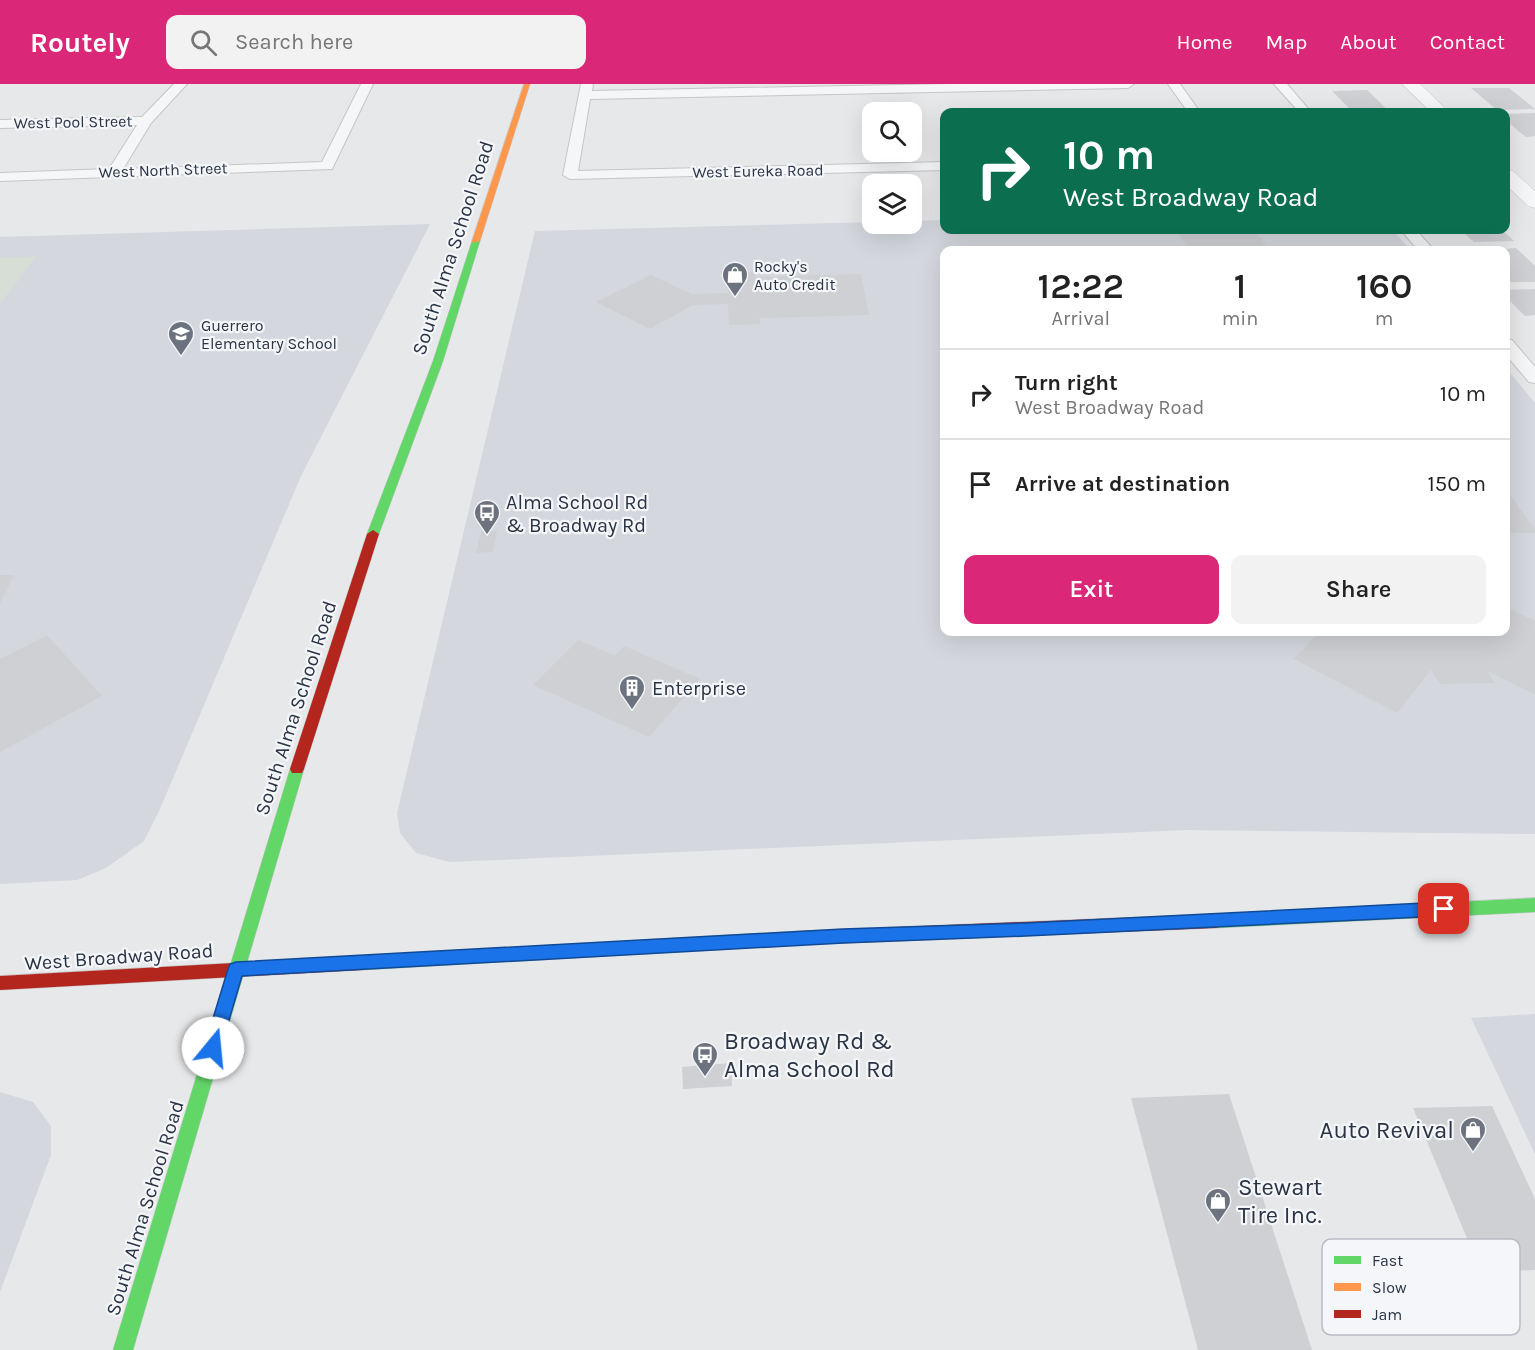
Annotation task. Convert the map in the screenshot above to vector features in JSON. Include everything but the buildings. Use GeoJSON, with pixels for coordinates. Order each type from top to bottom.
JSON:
{"type":"FeatureCollection","features":[{"type":"Feature","properties":{"kind":"main road","name":"South Alma School Road"},"geometry":{"type":"LineString","coordinates":[[123,1350],[236,969],[355,586],[438,362],[527,84]]}},
{"type":"Feature","properties":{"kind":"main road","name":"West Broadway Road"},"geometry":{"type":"LineString","coordinates":[[0,983],[843,936],[1038,929],[1535,904]]}},
{"type":"Feature","properties":{"kind":"street"},"geometry":{"type":"LineString","coordinates":[[1410,84],[1436,108]]}},
{"type":"Feature","properties":{"kind":"street"},"geometry":{"type":"LineString","coordinates":[[1510,179],[1535,202]]}},
{"type":"Feature","properties":{"kind":"lane"},"geometry":{"type":"LineString","coordinates":[[116,171],[146,121],[181,84]]}},
{"type":"Feature","properties":{"kind":"lane","name":"West North Street"},"geometry":{"type":"LineString","coordinates":[[0,177],[116,171],[327,166],[367,84]]}},
{"type":"Feature","properties":{"kind":"lane"},"geometry":{"type":"LineString","coordinates":[[586,89],[1128,84]]}},
{"type":"Feature","properties":{"kind":"lane"},"geometry":{"type":"LineString","coordinates":[[1174,84],[1191,108]]}},
{"type":"Feature","properties":{"kind":"lane"},"geometry":{"type":"LineString","coordinates":[[1280,84],[1301,108]]}},
{"type":"Feature","properties":{"kind":"lane","name":"West Eureka Road"},"geometry":{"type":"LineString","coordinates":[[586,89],[570,175],[940,166]]}},
{"type":"Feature","properties":{"kind":"lane","name":"West Pool Street"},"geometry":{"type":"LineString","coordinates":[[0,124],[146,121]]}},
{"type":"Feature","properties":{"kind":"lane"},"geometry":{"type":"LineString","coordinates":[[1411,234],[1422,246]]}},
{"type":"Feature","properties":{"kind":"lane"},"geometry":{"type":"LineString","coordinates":[[1510,349],[1535,378]]}},
{"type":"Feature","properties":{"kind":"shaded area"},"geometry":{"type":"Polygon","coordinates":[[[940,220],[940,234],[1396,234],[1407,246],[940,246],[940,636],[1510,636],[1510,373],[1535,403],[1535,834],[1186,830],[450,862],[416,853],[400,833],[397,813],[535,231],[862,222],[862,234],[922,234],[922,221],[940,220]]]}},
{"type":"Feature","properties":{"kind":"shaded area"},"geometry":{"type":"Polygon","coordinates":[[[430,224],[301,476],[160,809],[144,841],[106,868],[77,880],[0,884],[0,237],[430,224]]]}},
{"type":"Feature","properties":{"kind":"shaded area"},"geometry":{"type":"Polygon","coordinates":[[[36,257],[0,304],[0,258],[36,257]]]}},
{"type":"Feature","properties":{"kind":"shaded area"},"geometry":{"type":"Polygon","coordinates":[[[1535,1014],[1535,1154],[1471,1018],[1535,1014]]]}},
{"type":"Feature","properties":{"kind":"shaded area"},"geometry":{"type":"Polygon","coordinates":[[[0,1092],[33,1102],[51,1126],[51,1155],[0,1292],[0,1092]]]}},
{"type":"Feature","properties":{"kind":"traffic: fast"},"geometry":{"type":"LineString","coordinates":[[373,534],[438,361],[476,241]]}},
{"type":"Feature","properties":{"kind":"traffic: fast"},"geometry":{"type":"LineString","coordinates":[[123,1350],[297,769]]}},
{"type":"Feature","properties":{"kind":"traffic: fast"},"geometry":{"type":"LineString","coordinates":[[1216,921],[1535,905]]}},
{"type":"Feature","properties":{"kind":"traffic: fast"},"geometry":{"type":"LineString","coordinates":[[362,963],[801,938]]}},
{"type":"Feature","properties":{"kind":"traffic: slow"},"geometry":{"type":"LineString","coordinates":[[476,241],[527,84]]}},
{"type":"Feature","properties":{"kind":"traffic: jam"},"geometry":{"type":"LineString","coordinates":[[297,769],[373,534]]}},
{"type":"Feature","properties":{"kind":"traffic: jam"},"geometry":{"type":"LineString","coordinates":[[801,938],[1216,921]]}},
{"type":"Feature","properties":{"kind":"traffic: jam"},"geometry":{"type":"LineString","coordinates":[[0,983],[362,963]]}},
{"type":"Feature","properties":{"kind":"place","name":"Rocky's Auto Credit"},"geometry":{"type":"Point","coordinates":[735,298]}},
{"type":"Feature","properties":{"kind":"place","name":"Guerrero Elementary School"},"geometry":{"type":"Point","coordinates":[181,357]}},
{"type":"Feature","properties":{"kind":"place","name":"Alma School Rd & Broadway Rd"},"geometry":{"type":"Point","coordinates":[487,536]}},
{"type":"Feature","properties":{"kind":"place","name":"Enterprise"},"geometry":{"type":"Point","coordinates":[632,711]}},
{"type":"Feature","properties":{"kind":"place","name":"Broadway Rd & Alma School Rd"},"geometry":{"type":"Point","coordinates":[705,1078]}},
{"type":"Feature","properties":{"kind":"place","name":"Auto Revival"},"geometry":{"type":"Point","coordinates":[1473,1153]}},
{"type":"Feature","properties":{"kind":"place","name":"Stewart Tire Inc."},"geometry":{"type":"Point","coordinates":[1218,1224]}},
{"type":"Feature","properties":{"kind":"route"},"geometry":{"type":"LineString","coordinates":[[213,1048],[236,969],[843,936],[1026,930],[1444,909]]}}]}
